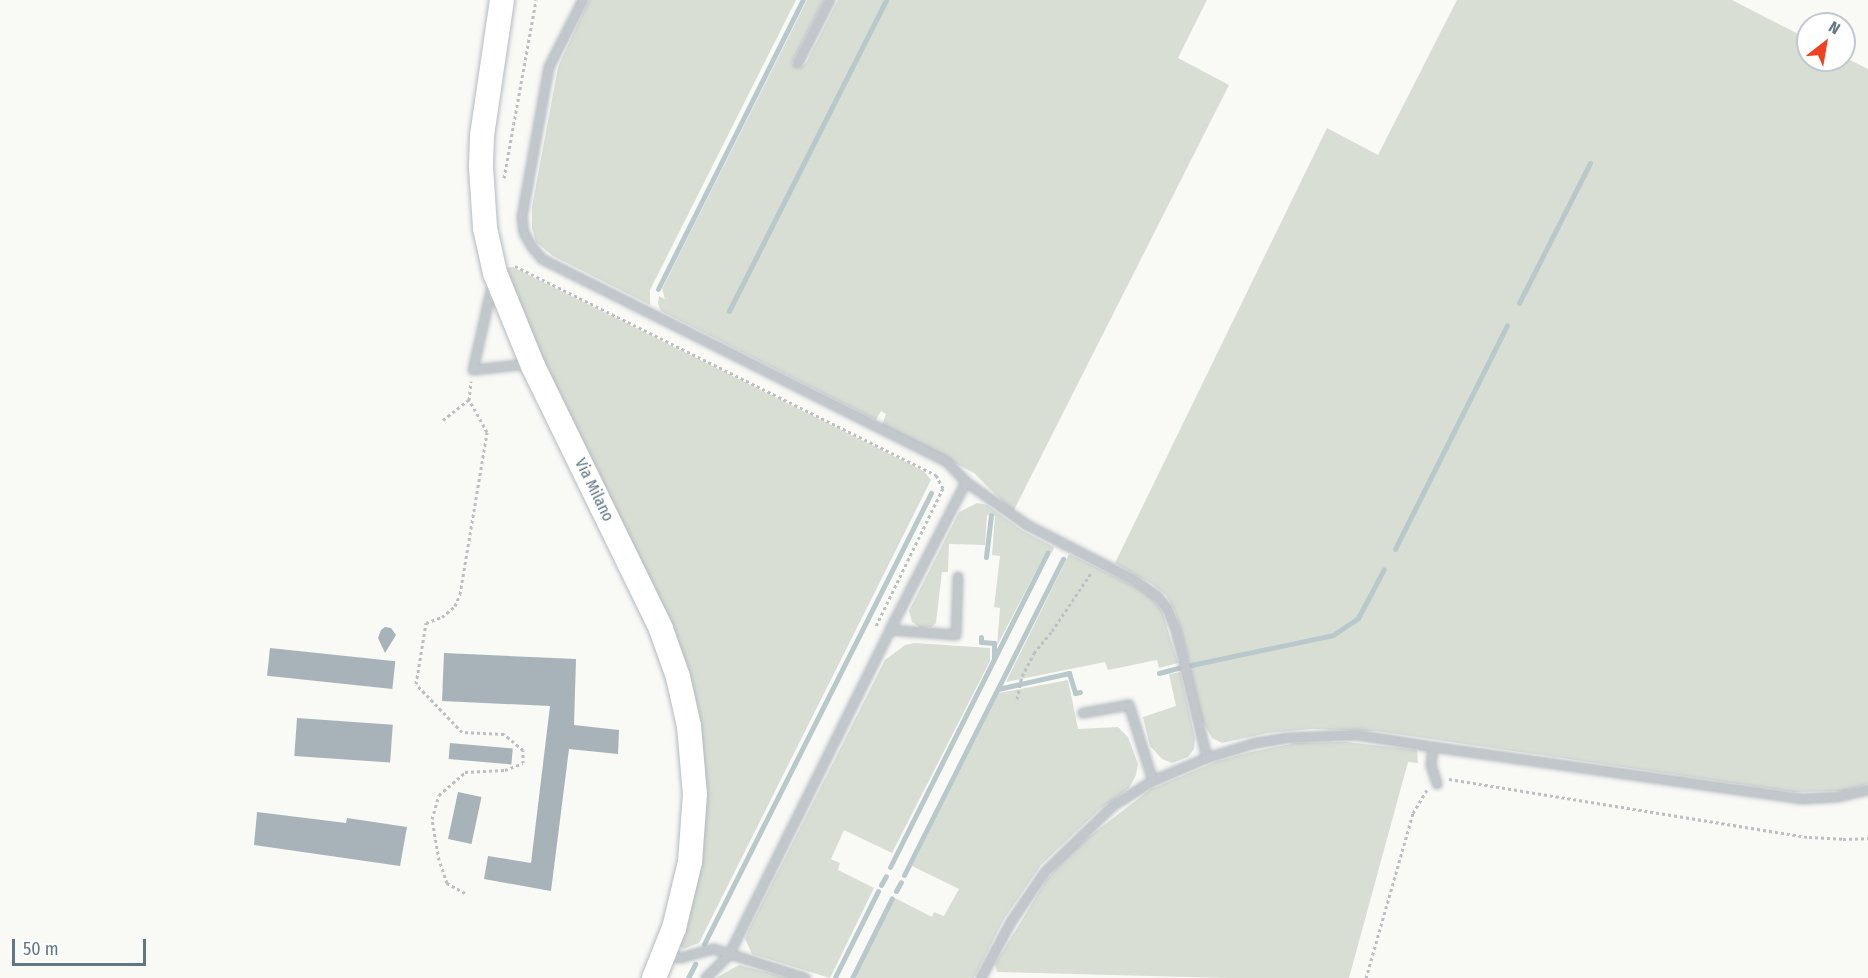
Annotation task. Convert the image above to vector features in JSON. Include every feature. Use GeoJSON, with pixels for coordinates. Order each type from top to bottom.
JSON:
{"type":"FeatureCollection","features":[{"type":"Feature","properties":{"kind":"street","name":"Via Milano"},"geometry":{"type":"LineString","coordinates":[[502,0],[482,136],[481,167],[485,228],[503,265],[532,363],[654,613],[673,660],[686,710],[695,777],[693,837],[683,895],[664,955],[654,978]]}},
{"type":"Feature","properties":{"kind":"lane"},"geometry":{"type":"LineString","coordinates":[[583,0],[549,67],[522,216],[524,233],[532,247],[542,259],[946,461],[966,482],[1027,525],[1134,580],[1158,597],[1167,608],[1176,630],[1207,758]]}},
{"type":"Feature","properties":{"kind":"lane"},"geometry":{"type":"LineString","coordinates":[[798,63],[830,0]]}},
{"type":"Feature","properties":{"kind":"lane"},"geometry":{"type":"LineString","coordinates":[[503,265],[473,370],[532,363]]}},
{"type":"Feature","properties":{"kind":"lane"},"geometry":{"type":"LineString","coordinates":[[706,978],[729,954],[966,482]]}},
{"type":"Feature","properties":{"kind":"lane"},"geometry":{"type":"LineString","coordinates":[[890,630],[956,635],[958,577]]}},
{"type":"Feature","properties":{"kind":"lane"},"geometry":{"type":"LineString","coordinates":[[1083,713],[1129,705],[1153,780]]}},
{"type":"Feature","properties":{"kind":"lane"},"geometry":{"type":"LineString","coordinates":[[981,978],[1011,922],[1045,872],[1114,805],[1153,780],[1207,758],[1256,743],[1318,735],[1357,735],[1801,799],[1837,798],[1868,790]]}},
{"type":"Feature","properties":{"kind":"lane"},"geometry":{"type":"LineString","coordinates":[[1433,747],[1431,765],[1437,784]]}},
{"type":"Feature","properties":{"kind":"lane"},"geometry":{"type":"LineString","coordinates":[[664,955],[680,958],[714,949],[805,978]]}},
{"type":"Feature","properties":{"kind":"path"},"geometry":{"type":"LineString","coordinates":[[503,182],[536,0]]}},
{"type":"Feature","properties":{"kind":"path"},"geometry":{"type":"LineString","coordinates":[[503,265],[514,266],[936,475],[943,488],[871,635]]}},
{"type":"Feature","properties":{"kind":"path"},"geometry":{"type":"LineString","coordinates":[[465,893],[447,883],[439,860],[432,819],[439,795],[465,772],[505,770],[523,763],[523,750],[504,734],[462,732],[416,684],[426,623],[442,617],[455,606],[460,594],[487,432],[469,400],[473,370]]}},
{"type":"Feature","properties":{"kind":"path"},"geometry":{"type":"LineString","coordinates":[[443,420],[469,400]]}},
{"type":"Feature","properties":{"kind":"path"},"geometry":{"type":"LineString","coordinates":[[1017,699],[1023,676],[1034,653],[1052,631],[1098,562]]}},
{"type":"Feature","properties":{"kind":"path"},"geometry":{"type":"LineString","coordinates":[[1366,978],[1413,813],[1428,788],[1450,778],[1809,837],[1868,838]]}},
{"type":"Feature","properties":{"kind":"shaded area"},"geometry":{"type":"Polygon","coordinates":[[[589,0],[796,0],[650,290],[650,305],[553,256],[536,242],[532,228],[532,207],[558,67],[589,0]]]}},
{"type":"Feature","properties":{"kind":"shaded area"},"geometry":{"type":"Polygon","coordinates":[[[807,0],[824,0],[792,63],[800,68],[806,63],[838,0],[1207,0],[1178,58],[1229,85],[1013,512],[974,473],[882,425],[886,414],[881,411],[876,420],[661,311],[658,304],[659,296],[665,299],[662,289],[807,0]]]}},
{"type":"Feature","properties":{"kind":"shaded area"},"geometry":{"type":"Polygon","coordinates":[[[1457,0],[1732,0],[1796,33],[1796,72],[1856,72],[1856,63],[1868,69],[1868,784],[1843,791],[1794,792],[1376,731],[1311,729],[1268,733],[1222,743],[1212,738],[1202,721],[1175,611],[1166,595],[1152,584],[1115,563],[1327,128],[1378,155],[1457,0]]]}},
{"type":"Feature","properties":{"kind":"shaded area"},"geometry":{"type":"Polygon","coordinates":[[[513,267],[924,471],[931,480],[699,943],[683,949],[675,941],[698,740],[544,372],[505,268],[513,267]]]}},
{"type":"Feature","properties":{"kind":"shaded area"},"geometry":{"type":"Polygon","coordinates":[[[977,503],[987,505],[1023,531],[1054,547],[1052,553],[1047,550],[997,646],[1000,608],[994,607],[1000,556],[992,555],[995,516],[987,515],[985,545],[949,544],[948,572],[942,572],[936,623],[932,627],[921,628],[912,622],[909,611],[959,512],[977,503]]]}},
{"type":"Feature","properties":{"kind":"shaded area"},"geometry":{"type":"Polygon","coordinates":[[[1069,554],[1136,587],[1152,598],[1162,611],[1178,663],[1159,668],[1157,660],[1108,670],[1105,662],[1006,682],[1069,554]]]}},
{"type":"Feature","properties":{"kind":"shaded area"},"geometry":{"type":"Polygon","coordinates":[[[915,643],[990,648],[990,661],[892,853],[844,830],[831,859],[840,863],[838,870],[874,888],[830,978],[752,954],[745,939],[748,931],[885,660],[905,645],[915,643]]]}},
{"type":"Feature","properties":{"kind":"shaded area"},"geometry":{"type":"Polygon","coordinates":[[[1180,672],[1195,738],[1194,749],[1188,757],[1172,763],[1162,759],[1150,746],[1143,717],[1176,706],[1169,674],[1180,672]]]}},
{"type":"Feature","properties":{"kind":"shaded area"},"geometry":{"type":"Polygon","coordinates":[[[1068,680],[1078,729],[1118,727],[1128,737],[1138,764],[1136,775],[1129,788],[1100,809],[1041,865],[1004,919],[974,978],[855,978],[895,898],[932,917],[934,912],[944,916],[959,889],[912,866],[999,693],[1068,680]]]}},
{"type":"Feature","properties":{"kind":"shaded area"},"geometry":{"type":"Polygon","coordinates":[[[1346,742],[1417,750],[1418,763],[1408,762],[1349,978],[1227,978],[997,972],[995,964],[1047,879],[1073,849],[1151,789],[1218,761],[1251,752],[1296,743],[1346,742]]]}},
{"type":"Feature","properties":{"kind":"shaded area"},"geometry":{"type":"Polygon","coordinates":[[[739,965],[788,978],[716,978],[739,965]]]}},
{"type":"Feature","properties":{"kind":"building"},"geometry":{"type":"Polygon","coordinates":[[[385,627],[391,628],[396,635],[385,653],[378,638],[385,627]]]}},
{"type":"Feature","properties":{"kind":"building"},"geometry":{"type":"Polygon","coordinates":[[[270,648],[395,661],[392,689],[267,676],[270,648]]]}},
{"type":"Feature","properties":{"kind":"building"},"geometry":{"type":"Polygon","coordinates":[[[444,653],[576,659],[574,725],[619,730],[618,754],[569,749],[551,891],[484,879],[488,856],[531,863],[550,706],[442,701],[444,653]]]}},
{"type":"Feature","properties":{"kind":"building"},"geometry":{"type":"Polygon","coordinates":[[[297,718],[393,725],[390,763],[294,756],[297,718]]]}},
{"type":"Feature","properties":{"kind":"building"},"geometry":{"type":"Polygon","coordinates":[[[450,743],[513,748],[511,764],[449,759],[450,743]]]}},
{"type":"Feature","properties":{"kind":"building"},"geometry":{"type":"Polygon","coordinates":[[[458,792],[481,797],[471,844],[448,839],[458,792]]]}},
{"type":"Feature","properties":{"kind":"building"},"geometry":{"type":"Polygon","coordinates":[[[257,812],[346,823],[347,818],[407,827],[400,866],[254,845],[257,812]]]}},
{"type":"Feature","properties":{"kind":"waterway"},"geometry":{"type":"LineString","coordinates":[[658,289],[803,0]]}},
{"type":"Feature","properties":{"kind":"waterway"},"geometry":{"type":"LineString","coordinates":[[729,311],[886,0]]}},
{"type":"Feature","properties":{"kind":"waterway"},"geometry":{"type":"LineString","coordinates":[[1519,303],[1590,163]]}},
{"type":"Feature","properties":{"kind":"waterway"},"geometry":{"type":"LineString","coordinates":[[1395,549],[1507,325]]}},
{"type":"Feature","properties":{"kind":"waterway"},"geometry":{"type":"LineString","coordinates":[[704,944],[931,493]]}},
{"type":"Feature","properties":{"kind":"waterway"},"geometry":{"type":"LineString","coordinates":[[986,557],[991,515]]}},
{"type":"Feature","properties":{"kind":"waterway"},"geometry":{"type":"LineString","coordinates":[[890,867],[1048,552]]}},
{"type":"Feature","properties":{"kind":"waterway"},"geometry":{"type":"LineString","coordinates":[[904,875],[1063,559]]}},
{"type":"Feature","properties":{"kind":"waterway"},"geometry":{"type":"LineString","coordinates":[[1191,665],[1333,635],[1358,618],[1384,569]]}},
{"type":"Feature","properties":{"kind":"waterway"},"geometry":{"type":"LineString","coordinates":[[981,637],[981,642],[994,643],[994,658]]}},
{"type":"Feature","properties":{"kind":"waterway"},"geometry":{"type":"LineString","coordinates":[[1159,673],[1178,668]]}},
{"type":"Feature","properties":{"kind":"waterway"},"geometry":{"type":"LineString","coordinates":[[998,689],[1069,673],[1075,693],[1080,692]]}},
{"type":"Feature","properties":{"kind":"waterway"},"geometry":{"type":"LineString","coordinates":[[881,885],[886,876]]}},
{"type":"Feature","properties":{"kind":"waterway"},"geometry":{"type":"LineString","coordinates":[[896,891],[901,882]]}},
{"type":"Feature","properties":{"kind":"waterway"},"geometry":{"type":"LineString","coordinates":[[835,977],[878,891]]}},
{"type":"Feature","properties":{"kind":"waterway"},"geometry":{"type":"LineString","coordinates":[[852,978],[892,898]]}},
{"type":"Feature","properties":{"kind":"waterway"},"geometry":{"type":"LineString","coordinates":[[688,978],[695,964]]}}]}
